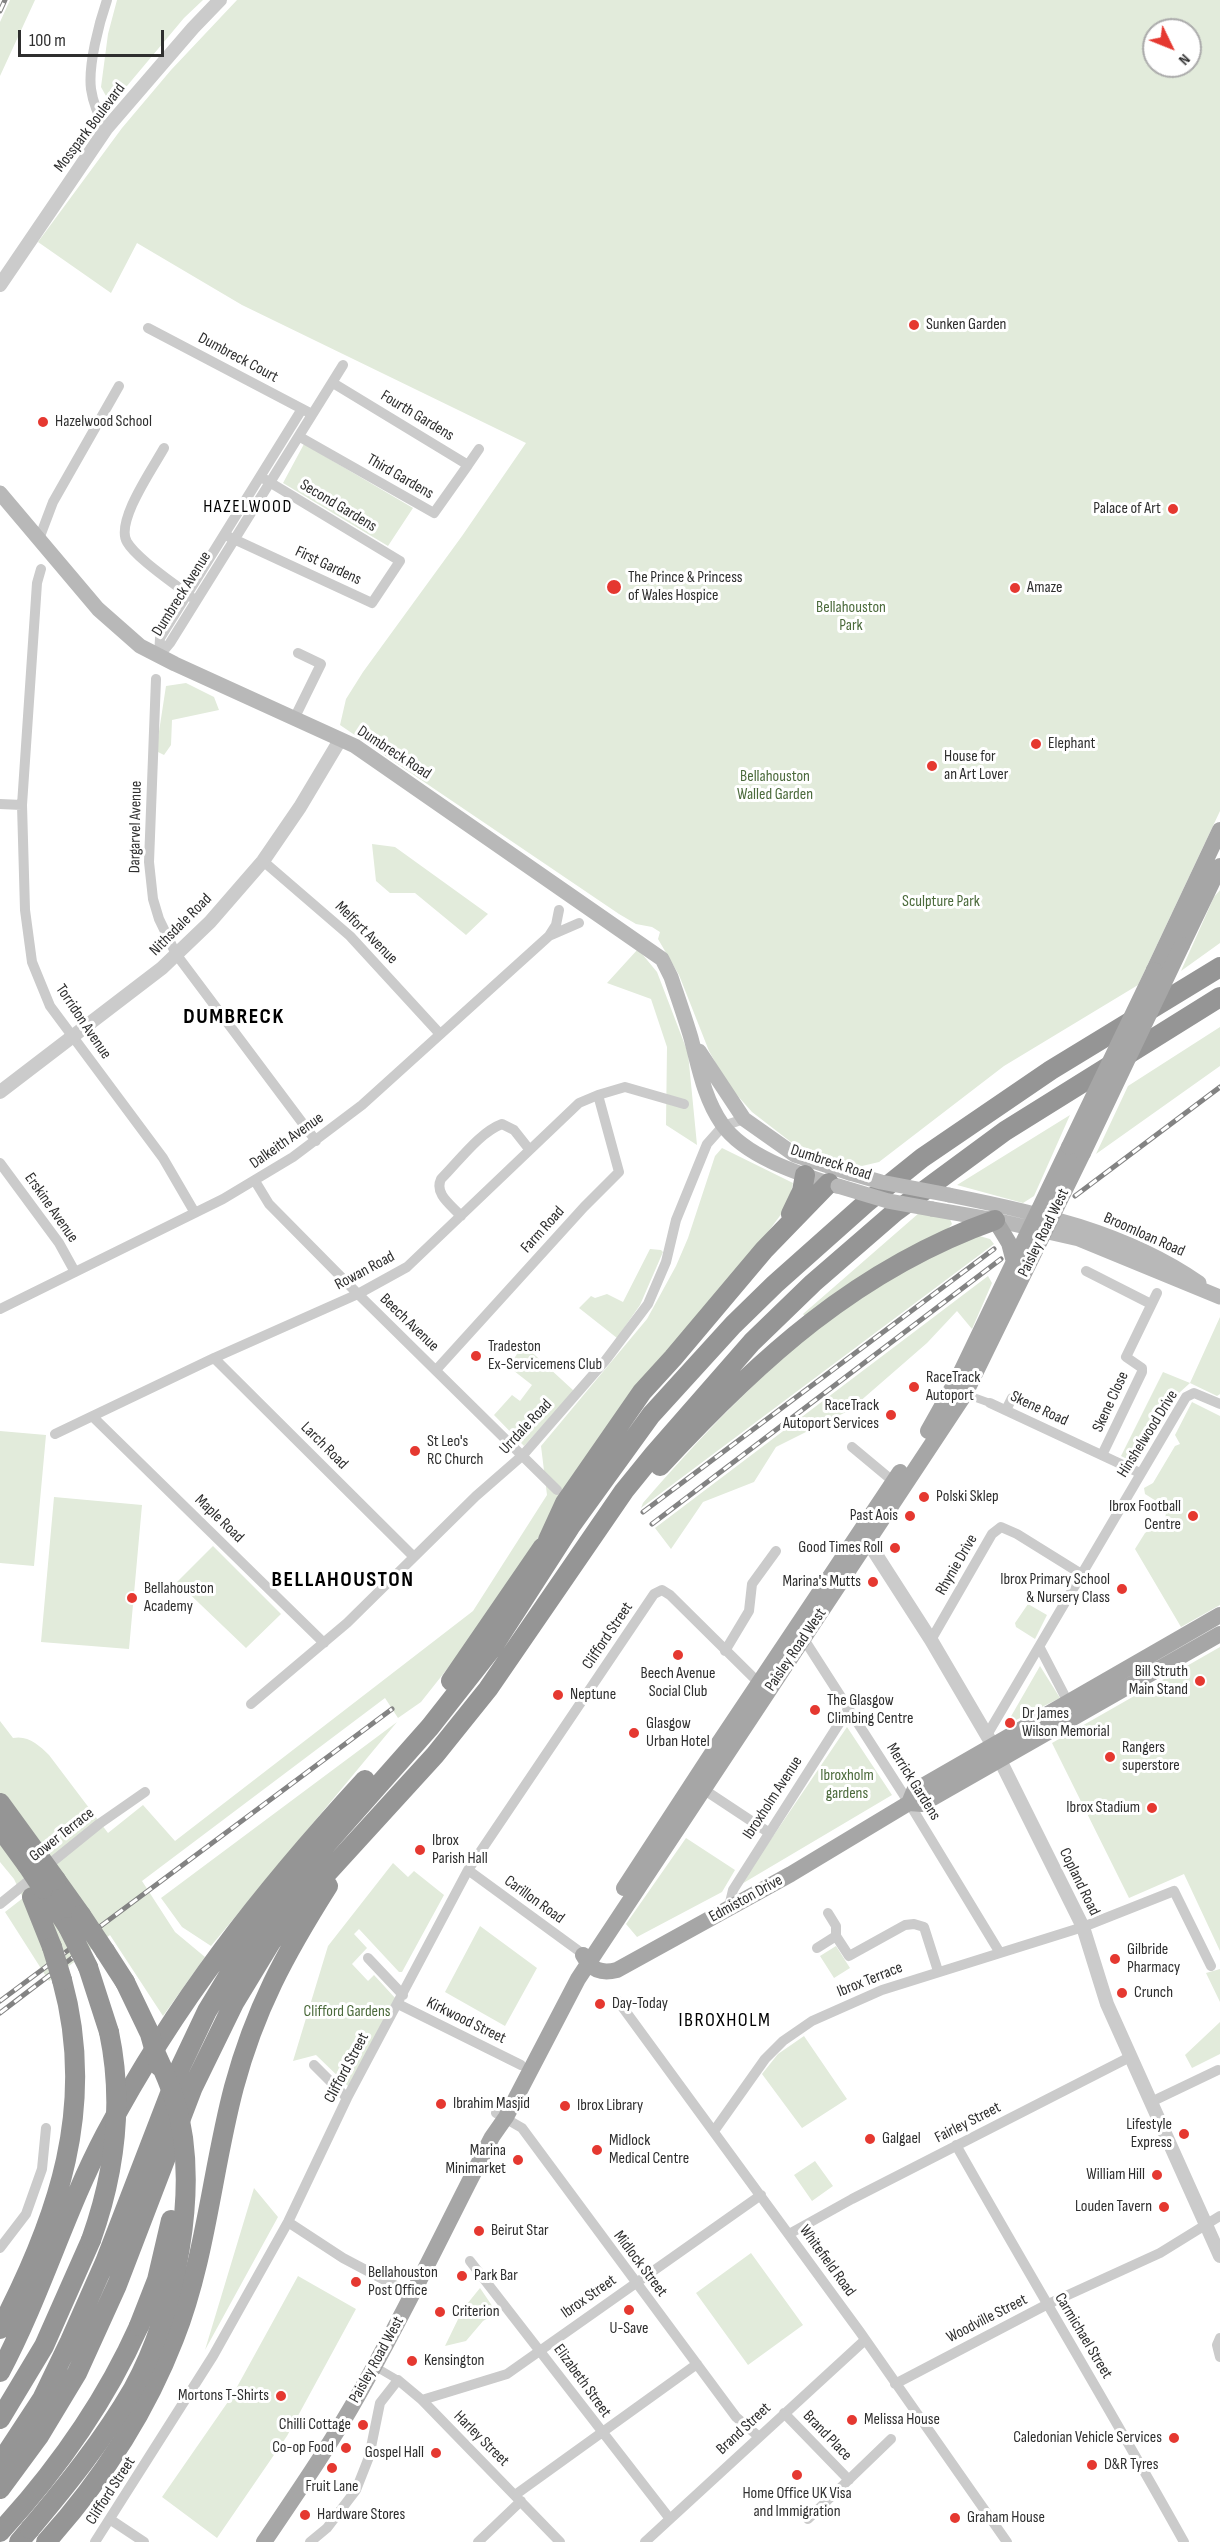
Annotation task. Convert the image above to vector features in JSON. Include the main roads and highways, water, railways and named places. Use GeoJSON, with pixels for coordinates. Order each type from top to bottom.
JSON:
{"type":"FeatureCollection","features":[{"type":"Feature","properties":{"kind":"highway"},"geometry":{"type":"LineString","coordinates":[[1190,986],[1220,962]]}},
{"type":"Feature","properties":{"kind":"highway"},"geometry":{"type":"LineString","coordinates":[[0,2463],[42,2399],[70,2341],[105,2262],[179,2070],[207,2011],[231,1971],[299,1875],[430,1727],[492,1648],[570,1527],[651,1415],[776,1284],[885,1188],[948,1139],[1011,1095],[1220,967]]}},
{"type":"Feature","properties":{"kind":"highway"},"geometry":{"type":"LineString","coordinates":[[0,2489],[39,2436],[64,2396],[96,2334],[134,2243],[185,2105],[234,2003],[271,1942],[298,1905],[435,1755],[476,1706],[624,1491],[654,1454],[723,1374],[786,1309],[895,1212],[968,1157],[1064,1092],[1220,997]]}},
{"type":"Feature","properties":{"kind":"highway"},"geometry":{"type":"LineString","coordinates":[[1064,1092],[1220,1007]]}},
{"type":"Feature","properties":{"kind":"highway"},"geometry":{"type":"LineString","coordinates":[[778,1234],[797,1204],[805,1175]]}},
{"type":"Feature","properties":{"kind":"highway"},"geometry":{"type":"LineString","coordinates":[[548,1540],[565,1503],[642,1392],[778,1234],[839,1178]]}},
{"type":"Feature","properties":{"kind":"highway"},"geometry":{"type":"LineString","coordinates":[[952,1204],[959,1227],[957,1234]]}},
{"type":"Feature","properties":{"kind":"highway"},"geometry":{"type":"LineString","coordinates":[[559,1587],[660,1465],[719,1402],[791,1336],[847,1296],[957,1234],[995,1220]]}},
{"type":"Feature","properties":{"kind":"highway"},"geometry":{"type":"LineString","coordinates":[[0,2372],[28,2315],[104,2136],[177,2011],[222,1948],[312,1837],[419,1720],[458,1672],[606,1459],[625,1436],[651,1415]]}},
{"type":"Feature","properties":{"kind":"highway"},"geometry":{"type":"LineString","coordinates":[[0,1803],[28,1865],[43,1889],[52,1947],[70,2012],[75,2045],[76,2098],[69,2150],[55,2204],[34,2257],[0,2330]]}},
{"type":"Feature","properties":{"kind":"highway"},"geometry":{"type":"LineString","coordinates":[[0,1828],[43,1889],[105,1951],[125,1982],[147,2027],[176,2102],[183,2145],[185,2186],[183,2220],[169,2299],[150,2352],[124,2403],[92,2451],[24,2535]]}},
{"type":"Feature","properties":{"kind":"highway"},"geometry":{"type":"LineString","coordinates":[[0,1843],[28,1865]]}},
{"type":"Feature","properties":{"kind":"highway"},"geometry":{"type":"LineString","coordinates":[[46,2542],[72,2513],[117,2451],[163,2366],[189,2291],[226,2122],[249,2040],[285,1954],[353,1846]]}},
{"type":"Feature","properties":{"kind":"highway"},"geometry":{"type":"LineString","coordinates":[[0,2420],[44,2346],[91,2240],[107,2188],[115,2138],[116,2085],[109,2032],[74,1921]]}},
{"type":"Feature","properties":{"kind":"highway"},"geometry":{"type":"LineString","coordinates":[[0,2532],[48,2475],[86,2424],[115,2375],[139,2326],[164,2257],[174,2189],[175,2157],[171,2116],[156,2054]]}},
{"type":"Feature","properties":{"kind":"main road","name":"Dumbreck Road"},"geometry":{"type":"LineString","coordinates":[[0,493],[98,609],[141,646],[355,746],[662,959],[671,977],[691,1038],[706,1097],[723,1126],[748,1148],[805,1175],[881,1182],[995,1220],[1041,1223]]}},
{"type":"Feature","properties":{"kind":"main road","name":"Dumbreck Road"},"geometry":{"type":"LineString","coordinates":[[0,503],[39,539]]}},
{"type":"Feature","properties":{"kind":"main road"},"geometry":{"type":"LineString","coordinates":[[1076,1150],[1154,970],[1220,830]]}},
{"type":"Feature","properties":{"kind":"main road"},"geometry":{"type":"LineString","coordinates":[[1076,1150],[1182,945],[1220,866]]}},
{"type":"Feature","properties":{"kind":"main road","name":"Dumbreck Road"},"geometry":{"type":"LineString","coordinates":[[691,1038],[744,1119],[795,1155],[888,1201],[932,1209],[952,1204],[1041,1223]]}},
{"type":"Feature","properties":{"kind":"main road","name":"Paisley Road West"},"geometry":{"type":"LineString","coordinates":[[800,1633],[868,1542],[965,1394],[1076,1150]]}},
{"type":"Feature","properties":{"kind":"main road"},"geometry":{"type":"LineString","coordinates":[[995,1220],[1009,1243],[1014,1262]]}},
{"type":"Feature","properties":{"kind":"main road","name":"Paisley Road West"},"geometry":{"type":"LineString","coordinates":[[264,2542],[313,2470],[413,2295],[492,2136],[521,2065],[665,1824],[800,1633],[949,1396],[1014,1262],[1041,1223]]}},
{"type":"Feature","properties":{"kind":"main road","name":"Broomloan Road"},"geometry":{"type":"LineString","coordinates":[[1041,1223],[1119,1241],[1177,1268],[1218,1296]]}},
{"type":"Feature","properties":{"kind":"main road","name":"Edmiston Drive"},"geometry":{"type":"LineString","coordinates":[[585,1959],[599,1971],[617,1970],[791,1874],[909,1803],[922,1804],[1000,1760],[1072,1710],[1220,1615]]}},
{"type":"Feature","properties":{"kind":"main road","name":"Edmiston Drive"},"geometry":{"type":"LineString","coordinates":[[909,1803],[914,1791],[989,1739],[1014,1736],[1072,1710],[1220,1634]]}},
{"type":"Feature","properties":{"kind":"main road","name":"Paisley Road West"},"geometry":{"type":"LineString","coordinates":[[501,2115],[578,1979],[585,1959],[703,1789],[764,1687]]}},
{"type":"Feature","properties":{"kind":"railway"},"geometry":{"type":"LineString","coordinates":[[0,11],[5,0]]}},
{"type":"Feature","properties":{"kind":"railway"},"geometry":{"type":"LineString","coordinates":[[1075,1196],[1220,1087]]}},
{"type":"Feature","properties":{"kind":"railway"},"geometry":{"type":"LineString","coordinates":[[643,1512],[994,1249]]}},
{"type":"Feature","properties":{"kind":"railway"},"geometry":{"type":"LineString","coordinates":[[652,1524],[1001,1259]]}},
{"type":"Feature","properties":{"kind":"railway"},"geometry":{"type":"LineString","coordinates":[[0,2001],[392,1709]]}},
{"type":"Feature","properties":{"kind":"railway"},"geometry":{"type":"LineString","coordinates":[[0,2013],[80,1952]]}},
{"type":"Feature","properties":{"kind":"place","name":"Sunken Garden"},"geometry":{"type":"Point","coordinates":[914,325]}},
{"type":"Feature","properties":{"kind":"place","name":"Hazelwood School"},"geometry":{"type":"Point","coordinates":[43,422]}},
{"type":"Feature","properties":{"kind":"place","name":"Palace of Art"},"geometry":{"type":"Point","coordinates":[1173,509]}},
{"type":"Feature","properties":{"kind":"place","name":"The Prince & Princess of Wales Hospice"},"geometry":{"type":"Point","coordinates":[614,587]}},
{"type":"Feature","properties":{"kind":"place","name":"Amaze"},"geometry":{"type":"Point","coordinates":[1015,588]}},
{"type":"Feature","properties":{"kind":"place","name":"Elephant"},"geometry":{"type":"Point","coordinates":[1036,744]}},
{"type":"Feature","properties":{"kind":"place","name":"House for an Art Lover"},"geometry":{"type":"Point","coordinates":[932,766]}},
{"type":"Feature","properties":{"kind":"place","name":"Tradeston Ex-Servicemens Club"},"geometry":{"type":"Point","coordinates":[476,1356]}},
{"type":"Feature","properties":{"kind":"place","name":"RaceTrack Autoport"},"geometry":{"type":"Point","coordinates":[914,1387]}},
{"type":"Feature","properties":{"kind":"place","name":"RaceTrack Autoport Services"},"geometry":{"type":"Point","coordinates":[891,1415]}},
{"type":"Feature","properties":{"kind":"place","name":"St Leo's RC Church"},"geometry":{"type":"Point","coordinates":[415,1451]}},
{"type":"Feature","properties":{"kind":"place","name":"Polski Sklep"},"geometry":{"type":"Point","coordinates":[924,1497]}},
{"type":"Feature","properties":{"kind":"place","name":"Past Aois"},"geometry":{"type":"Point","coordinates":[910,1516]}},
{"type":"Feature","properties":{"kind":"place","name":"Ibrox Football Centre"},"geometry":{"type":"Point","coordinates":[1193,1516]}},
{"type":"Feature","properties":{"kind":"place","name":"Good Times Roll"},"geometry":{"type":"Point","coordinates":[895,1548]}},
{"type":"Feature","properties":{"kind":"place","name":"Marina's Mutts"},"geometry":{"type":"Point","coordinates":[873,1582]}},
{"type":"Feature","properties":{"kind":"place","name":"Ibrox Primary School & Nursery Class"},"geometry":{"type":"Point","coordinates":[1122,1589]}},
{"type":"Feature","properties":{"kind":"place","name":"Bellahouston Academy"},"geometry":{"type":"Point","coordinates":[132,1598]}},
{"type":"Feature","properties":{"kind":"place","name":"Beech Avenue Social Club"},"geometry":{"type":"Point","coordinates":[678,1655]}},
{"type":"Feature","properties":{"kind":"place","name":"Bill Struth Main Stand"},"geometry":{"type":"Point","coordinates":[1200,1681]}},
{"type":"Feature","properties":{"kind":"place","name":"Neptune"},"geometry":{"type":"Point","coordinates":[558,1695]}},
{"type":"Feature","properties":{"kind":"place","name":"The Glasgow Climbing Centre"},"geometry":{"type":"Point","coordinates":[815,1710]}},
{"type":"Feature","properties":{"kind":"place","name":"Dr James Wilson Memorial"},"geometry":{"type":"Point","coordinates":[1010,1723]}},
{"type":"Feature","properties":{"kind":"place","name":"Glasgow Urban Hotel"},"geometry":{"type":"Point","coordinates":[634,1733]}},
{"type":"Feature","properties":{"kind":"place","name":"Rangers superstore"},"geometry":{"type":"Point","coordinates":[1110,1757]}},
{"type":"Feature","properties":{"kind":"place","name":"Ibrox Stadium"},"geometry":{"type":"Point","coordinates":[1152,1808]}},
{"type":"Feature","properties":{"kind":"place","name":"Ibrox Parish Hall"},"geometry":{"type":"Point","coordinates":[420,1850]}},
{"type":"Feature","properties":{"kind":"place","name":"Gilbride Pharmacy"},"geometry":{"type":"Point","coordinates":[1115,1959]}},
{"type":"Feature","properties":{"kind":"place","name":"Crunch"},"geometry":{"type":"Point","coordinates":[1122,1993]}},
{"type":"Feature","properties":{"kind":"place","name":"Day-Today"},"geometry":{"type":"Point","coordinates":[600,2004]}},
{"type":"Feature","properties":{"kind":"place","name":"Ibrahim Masjid"},"geometry":{"type":"Point","coordinates":[441,2104]}},
{"type":"Feature","properties":{"kind":"place","name":"Ibrox Library"},"geometry":{"type":"Point","coordinates":[565,2106]}},
{"type":"Feature","properties":{"kind":"place","name":"Lifestyle Express"},"geometry":{"type":"Point","coordinates":[1184,2134]}},
{"type":"Feature","properties":{"kind":"place","name":"Galgael"},"geometry":{"type":"Point","coordinates":[870,2139]}},
{"type":"Feature","properties":{"kind":"place","name":"Midlock Medical Centre"},"geometry":{"type":"Point","coordinates":[597,2150]}},
{"type":"Feature","properties":{"kind":"place","name":"Marina Minimarket"},"geometry":{"type":"Point","coordinates":[518,2160]}},
{"type":"Feature","properties":{"kind":"place","name":"William Hill"},"geometry":{"type":"Point","coordinates":[1157,2175]}},
{"type":"Feature","properties":{"kind":"place","name":"Louden Tavern"},"geometry":{"type":"Point","coordinates":[1164,2207]}},
{"type":"Feature","properties":{"kind":"place","name":"Beirut Star"},"geometry":{"type":"Point","coordinates":[479,2231]}},
{"type":"Feature","properties":{"kind":"place","name":"Park Bar"},"geometry":{"type":"Point","coordinates":[462,2276]}},
{"type":"Feature","properties":{"kind":"place","name":"Bellahouston Post Office"},"geometry":{"type":"Point","coordinates":[356,2282]}},
{"type":"Feature","properties":{"kind":"place","name":"U-Save"},"geometry":{"type":"Point","coordinates":[629,2310]}},
{"type":"Feature","properties":{"kind":"place","name":"Criterion"},"geometry":{"type":"Point","coordinates":[440,2312]}},
{"type":"Feature","properties":{"kind":"place","name":"Kensington"},"geometry":{"type":"Point","coordinates":[412,2361]}},
{"type":"Feature","properties":{"kind":"place","name":"Mortons T-Shirts"},"geometry":{"type":"Point","coordinates":[281,2396]}},
{"type":"Feature","properties":{"kind":"place","name":"Melissa House"},"geometry":{"type":"Point","coordinates":[852,2420]}},
{"type":"Feature","properties":{"kind":"place","name":"Chilli Cottage"},"geometry":{"type":"Point","coordinates":[363,2425]}},
{"type":"Feature","properties":{"kind":"place","name":"Caledonian Vehicle Services"},"geometry":{"type":"Point","coordinates":[1174,2438]}},
{"type":"Feature","properties":{"kind":"place","name":"Co-op Food"},"geometry":{"type":"Point","coordinates":[346,2448]}},
{"type":"Feature","properties":{"kind":"place","name":"Gospel Hall"},"geometry":{"type":"Point","coordinates":[436,2453]}},
{"type":"Feature","properties":{"kind":"place","name":"D&R Tyres"},"geometry":{"type":"Point","coordinates":[1092,2465]}},
{"type":"Feature","properties":{"kind":"place","name":"Fruit Lane"},"geometry":{"type":"Point","coordinates":[332,2468]}},
{"type":"Feature","properties":{"kind":"place","name":"Home Office UK Visa and Immigration"},"geometry":{"type":"Point","coordinates":[797,2475]}},
{"type":"Feature","properties":{"kind":"place","name":"Hardware Stores"},"geometry":{"type":"Point","coordinates":[305,2515]}},
{"type":"Feature","properties":{"kind":"place","name":"Graham House"},"geometry":{"type":"Point","coordinates":[955,2518]}},
{"type":"Feature","properties":{"kind":"district","name":"HAZELWOOD"},"geometry":{"type":"Point","coordinates":[248,507]}},
{"type":"Feature","properties":{"kind":"district","name":"DUMBRECK"},"geometry":{"type":"Point","coordinates":[234,1017]}},
{"type":"Feature","properties":{"kind":"district","name":"BELLAHOUSTON"},"geometry":{"type":"Point","coordinates":[343,1580]}},
{"type":"Feature","properties":{"kind":"district","name":"IBROXHOLM"},"geometry":{"type":"Point","coordinates":[725,2021]}},
{"type":"Feature","properties":{"kind":"park label","name":"Bellahouston Park"},"geometry":{"type":"Point","coordinates":[851,617]}},
{"type":"Feature","properties":{"kind":"park label","name":"Bellahouston Walled Garden"},"geometry":{"type":"Point","coordinates":[775,786]}},
{"type":"Feature","properties":{"kind":"park label","name":"Sculpture Park"},"geometry":{"type":"Point","coordinates":[941,902]}},
{"type":"Feature","properties":{"kind":"park label","name":"Ibroxholm gardens"},"geometry":{"type":"Point","coordinates":[847,1785]}},
{"type":"Feature","properties":{"kind":"park label","name":"Clifford Gardens"},"geometry":{"type":"Point","coordinates":[347,2012]}}]}
